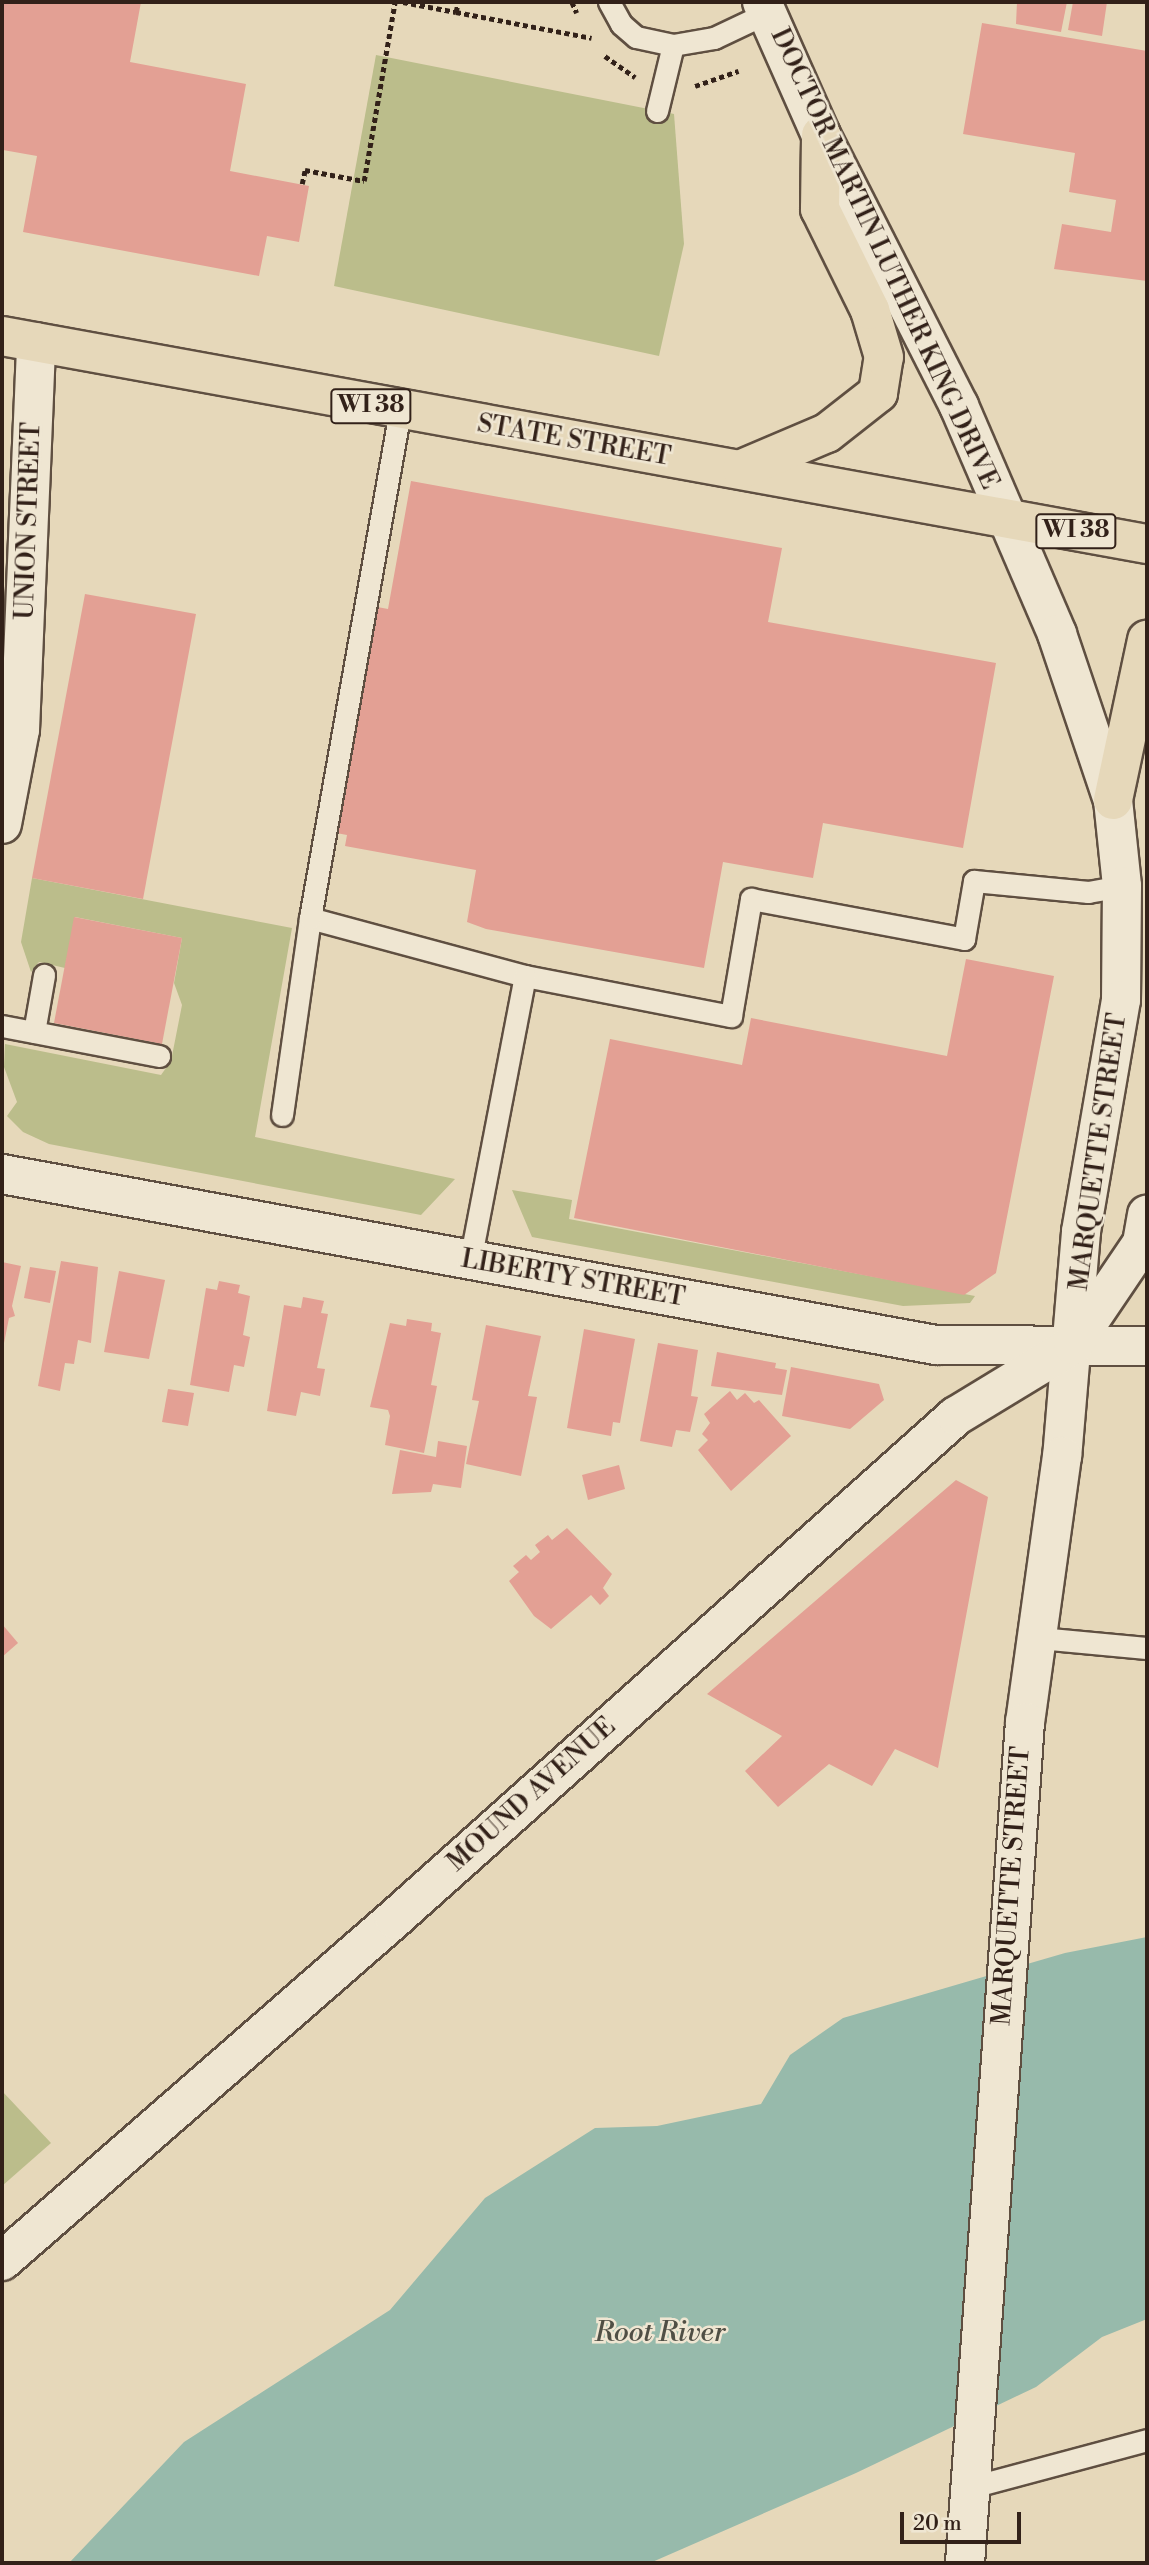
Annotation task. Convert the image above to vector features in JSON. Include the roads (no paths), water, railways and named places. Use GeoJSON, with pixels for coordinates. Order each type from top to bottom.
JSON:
{"type":"FeatureCollection","features":[{"type":"Feature","properties":{"kind":"main road"},"geometry":{"type":"LineString","coordinates":[[742,469],[827,433],[878,393],[884,357],[870,310],[820,209],[821,135]]}},
{"type":"Feature","properties":{"kind":"main road","name":"STATE STREET"},"geometry":{"type":"LineString","coordinates":[[19,339],[400,411],[742,469],[1147,544]]}},
{"type":"Feature","properties":{"kind":"main road"},"geometry":{"type":"LineString","coordinates":[[1113,800],[1147,640]]}},
{"type":"Feature","properties":{"kind":"street","name":"DOCTOR MARTIN LUTHER KING DRIVE"},"geometry":{"type":"LineString","coordinates":[[766,5],[821,135],[959,406],[1056,634],[1113,800],[1122,886],[1121,1000]]}},
{"type":"Feature","properties":{"kind":"street","name":"UNION STREET"},"geometry":{"type":"LineString","coordinates":[[2,824],[20,730],[13,635],[19,339]]}},
{"type":"Feature","properties":{"kind":"street","name":"MARQUETTE STREET"},"geometry":{"type":"LineString","coordinates":[[965,2563],[978,2429],[1009,1912],[1025,1722],[1039,1639],[1073,1346],[1081,1231],[1121,1000]]}},
{"type":"Feature","properties":{"kind":"street","name":"LIBERTY STREET"},"geometry":{"type":"LineString","coordinates":[[2,1174],[936,1345],[1147,1346]]}},
{"type":"Feature","properties":{"kind":"street","name":"MARQUETTE STREET"},"geometry":{"type":"LineString","coordinates":[[1073,1346],[1146,1235]]}},
{"type":"Feature","properties":{"kind":"street","name":"MOUND AVENUE"},"geometry":{"type":"LineString","coordinates":[[2,2261],[394,1919],[956,1416],[1073,1346]]}},
{"type":"Feature","properties":{"kind":"lane"},"geometry":{"type":"LineString","coordinates":[[610,2],[621,24],[636,37],[673,45],[714,38],[766,5]]}},
{"type":"Feature","properties":{"kind":"lane"},"geometry":{"type":"LineString","coordinates":[[657,111],[673,45]]}},
{"type":"Feature","properties":{"kind":"lane"},"geometry":{"type":"LineString","coordinates":[[282,1115],[310,918],[400,411]]}},
{"type":"Feature","properties":{"kind":"lane"},"geometry":{"type":"LineString","coordinates":[[310,918],[525,976],[731,1016],[751,899],[964,939],[974,881],[1088,892],[1122,886]]}},
{"type":"Feature","properties":{"kind":"lane"},"geometry":{"type":"LineString","coordinates":[[34,1032],[44,975]]}},
{"type":"Feature","properties":{"kind":"lane"},"geometry":{"type":"LineString","coordinates":[[470,1261],[525,976]]}},
{"type":"Feature","properties":{"kind":"lane"},"geometry":{"type":"LineString","coordinates":[[2,1026],[159,1056]]}},
{"type":"Feature","properties":{"kind":"lane"},"geometry":{"type":"LineString","coordinates":[[1039,1639],[1147,1648]]}},
{"type":"Feature","properties":{"kind":"lane"},"geometry":{"type":"LineString","coordinates":[[972,2487],[1147,2440]]}},
{"type":"Feature","properties":{"kind":"water","name":"Root River"},"geometry":{"type":"Polygon","coordinates":[[[1147,1937],[1147,2319],[1102,2337],[1036,2387],[856,2473],[650,2563],[69,2563],[184,2442],[390,2310],[485,2198],[595,2128],[657,2126],[761,2104],[790,2055],[843,2018],[1065,1953],[1147,1937]]]}}]}
